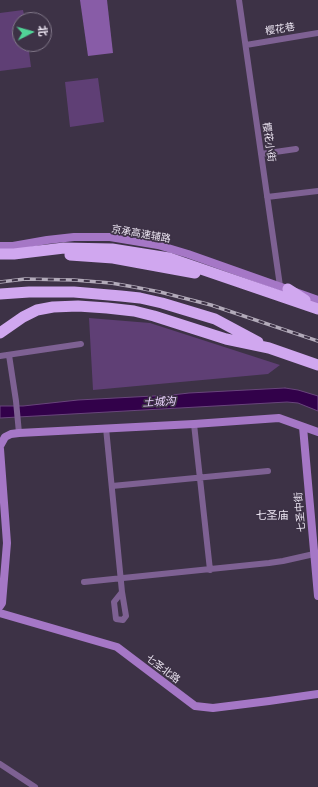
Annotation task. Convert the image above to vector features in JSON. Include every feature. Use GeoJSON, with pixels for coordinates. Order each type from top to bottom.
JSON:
{"type":"FeatureCollection","features":[{"type":"Feature","properties":{"kind":"highway"},"geometry":{"type":"LineString","coordinates":[[0,254],[14,254],[64,248],[112,249],[169,258],[318,308]]}},
{"type":"Feature","properties":{"kind":"highway"},"geometry":{"type":"LineString","coordinates":[[0,261],[66,255],[113,258],[241,282]]}},
{"type":"Feature","properties":{"kind":"highway"},"geometry":{"type":"LineString","coordinates":[[284,288],[318,308]]}},
{"type":"Feature","properties":{"kind":"highway"},"geometry":{"type":"LineString","coordinates":[[0,294],[29,292],[74,292],[140,298],[215,319],[270,348]]}},
{"type":"Feature","properties":{"kind":"highway"},"geometry":{"type":"LineString","coordinates":[[0,333],[23,317],[37,310],[54,307],[78,306],[134,311],[226,339],[270,348],[318,365]]}},
{"type":"Feature","properties":{"kind":"street","name":"樱花小街"},"geometry":{"type":"LineString","coordinates":[[239,0],[267,197],[284,288]]}},
{"type":"Feature","properties":{"kind":"street","name":"樱花巷"},"geometry":{"type":"LineString","coordinates":[[246,45],[318,33]]}},
{"type":"Feature","properties":{"kind":"street"},"geometry":{"type":"LineString","coordinates":[[261,154],[296,150]]}},
{"type":"Feature","properties":{"kind":"street"},"geometry":{"type":"LineString","coordinates":[[267,197],[318,191]]}},
{"type":"Feature","properties":{"kind":"street","name":"京承高速辅路"},"geometry":{"type":"LineString","coordinates":[[0,246],[13,246],[67,238],[110,237],[158,244],[318,300]]}},
{"type":"Feature","properties":{"kind":"street"},"geometry":{"type":"LineString","coordinates":[[0,356],[81,344]]}},
{"type":"Feature","properties":{"kind":"street"},"geometry":{"type":"LineString","coordinates":[[9,355],[19,433]]}},
{"type":"Feature","properties":{"kind":"street"},"geometry":{"type":"LineString","coordinates":[[0,606],[2,603],[6,543],[0,448],[5,437],[11,434],[19,433],[279,418],[318,432]]}},
{"type":"Feature","properties":{"kind":"street"},"geometry":{"type":"LineString","coordinates":[[194,424],[210,570]]}},
{"type":"Feature","properties":{"kind":"street","name":"七圣中街"},"geometry":{"type":"LineString","coordinates":[[303,426],[318,596]]}},
{"type":"Feature","properties":{"kind":"street"},"geometry":{"type":"LineString","coordinates":[[106,428],[122,592]]}},
{"type":"Feature","properties":{"kind":"street"},"geometry":{"type":"LineString","coordinates":[[112,486],[268,471]]}},
{"type":"Feature","properties":{"kind":"street"},"geometry":{"type":"LineString","coordinates":[[84,582],[210,570],[283,561],[314,554]]}},
{"type":"Feature","properties":{"kind":"street","name":"七圣北路"},"geometry":{"type":"LineString","coordinates":[[0,613],[117,647],[195,706],[213,708],[318,694]]}},
{"type":"Feature","properties":{"kind":"street"},"geometry":{"type":"LineString","coordinates":[[0,764],[35,787]]}},
{"type":"Feature","properties":{"kind":"shaded area"},"geometry":{"type":"Polygon","coordinates":[[[80,0],[107,0],[113,53],[88,56],[80,0]]]}},
{"type":"Feature","properties":{"kind":"shaded area"},"geometry":{"type":"Polygon","coordinates":[[[23,10],[23,12],[12,12],[12,52],[29,52],[31,67],[0,71],[0,13],[23,10]]]}},
{"type":"Feature","properties":{"kind":"shaded area"},"geometry":{"type":"Polygon","coordinates":[[[98,78],[104,122],[70,127],[65,82],[98,78]]]}},
{"type":"Feature","properties":{"kind":"shaded area"},"geometry":{"type":"Polygon","coordinates":[[[89,318],[150,323],[280,365],[268,374],[93,390],[89,318]]]}},
{"type":"Feature","properties":{"kind":"water","name":"土城沟"},"geometry":{"type":"Polygon","coordinates":[[[285,388],[318,396],[318,411],[298,403],[287,402],[0,418],[0,406],[23,406],[78,400],[285,388]]]}},
{"type":"Feature","properties":{"kind":"railway"},"geometry":{"type":"LineString","coordinates":[[0,282],[25,279],[74,280],[111,283],[134,287],[211,305],[318,341]]}},
{"type":"Feature","properties":{"kind":"district","name":"七圣庙"},"geometry":{"type":"Point","coordinates":[272,516]}}]}
